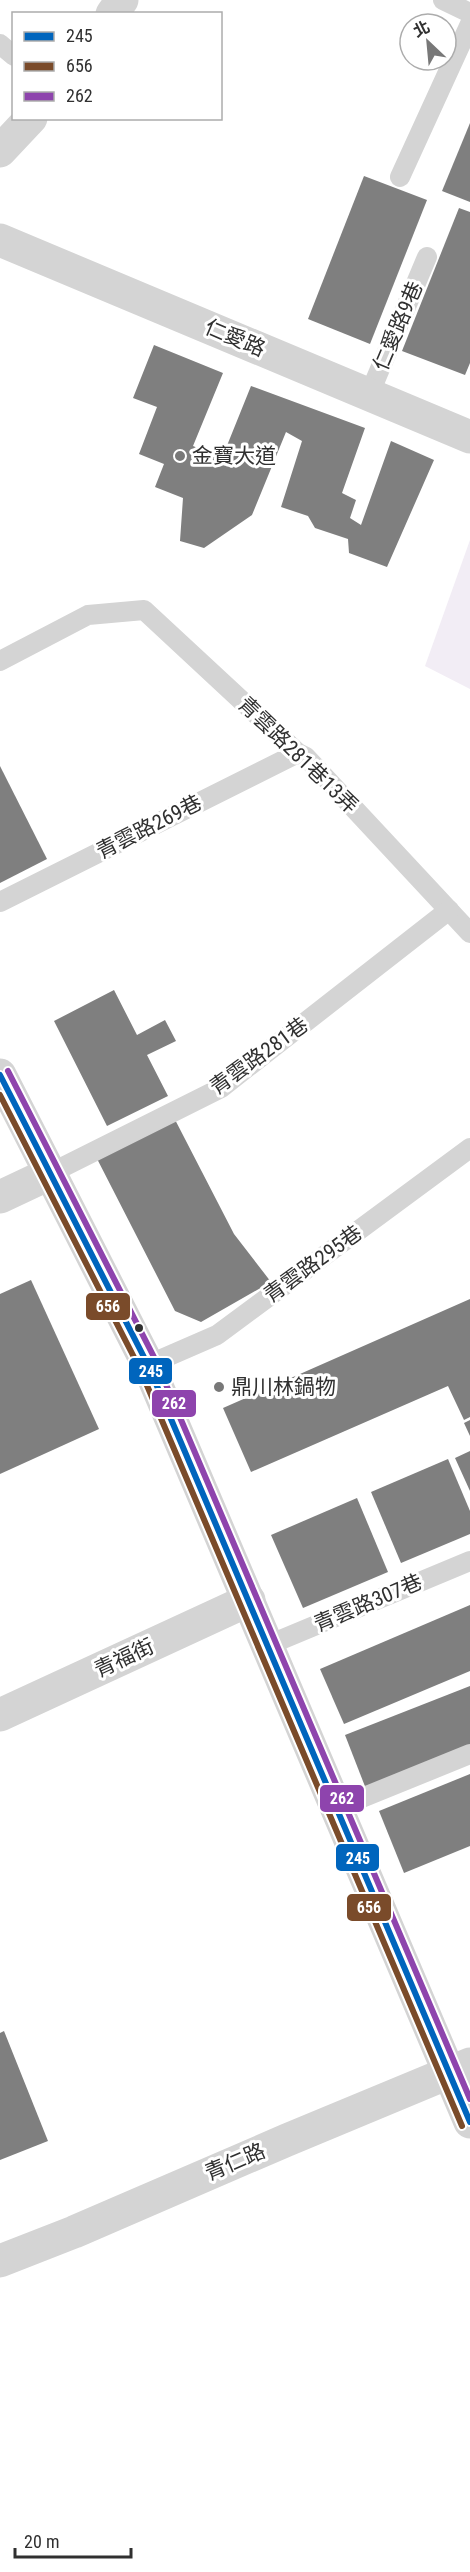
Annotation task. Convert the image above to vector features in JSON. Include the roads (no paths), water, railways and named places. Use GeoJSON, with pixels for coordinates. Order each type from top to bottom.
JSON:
{"type":"FeatureCollection","features":[{"type":"Feature","properties":{"kind":"street"},"geometry":{"type":"LineString","coordinates":[[0,151],[29,120]]}},
{"type":"Feature","properties":{"kind":"street","name":"仁愛路"},"geometry":{"type":"LineString","coordinates":[[0,240],[470,437]]}},
{"type":"Feature","properties":{"kind":"street"},"geometry":{"type":"LineString","coordinates":[[0,1075],[148,1365],[337,1808],[460,2069],[470,2122]]}},
{"type":"Feature","properties":{"kind":"street"},"geometry":{"type":"LineString","coordinates":[[0,1197],[51,1173]]}},
{"type":"Feature","properties":{"kind":"street","name":"青福街"},"geometry":{"type":"LineString","coordinates":[[0,1715],[249,1600]]}},
{"type":"Feature","properties":{"kind":"street","name":"青仁路"},"geometry":{"type":"LineString","coordinates":[[0,2261],[460,2069]]}},
{"type":"Feature","properties":{"kind":"lane"},"geometry":{"type":"LineString","coordinates":[[443,0],[470,13]]}},
{"type":"Feature","properties":{"kind":"lane"},"geometry":{"type":"LineString","coordinates":[[400,177],[470,24]]}},
{"type":"Feature","properties":{"kind":"lane"},"geometry":{"type":"LineString","coordinates":[[0,44],[12,54]]}},
{"type":"Feature","properties":{"kind":"lane","name":"仁愛路9巷"},"geometry":{"type":"LineString","coordinates":[[369,395],[427,257]]}},
{"type":"Feature","properties":{"kind":"lane","name":"青雲路281巷13弄"},"geometry":{"type":"LineString","coordinates":[[0,661],[88,615],[144,610],[298,753],[306,757],[470,933]]}},
{"type":"Feature","properties":{"kind":"lane","name":"青雲路269巷"},"geometry":{"type":"LineString","coordinates":[[0,902],[298,753]]}},
{"type":"Feature","properties":{"kind":"lane","name":"青雲路281巷"},"geometry":{"type":"LineString","coordinates":[[51,1173],[221,1088],[449,910]]}},
{"type":"Feature","properties":{"kind":"lane","name":"青雲路295巷"},"geometry":{"type":"LineString","coordinates":[[148,1365],[217,1335],[470,1148]]}},
{"type":"Feature","properties":{"kind":"lane","name":"青雲路307巷"},"geometry":{"type":"LineString","coordinates":[[266,1646],[470,1561]]}},
{"type":"Feature","properties":{"kind":"lane"},"geometry":{"type":"LineString","coordinates":[[337,1808],[470,1754]]}},
{"type":"Feature","properties":{"kind":"place","name":"金寶大道"},"geometry":{"type":"Point","coordinates":[180,456]}},
{"type":"Feature","properties":{"kind":"place","name":"鼎川林鍋物"},"geometry":{"type":"Point","coordinates":[219,1387]}}]}
